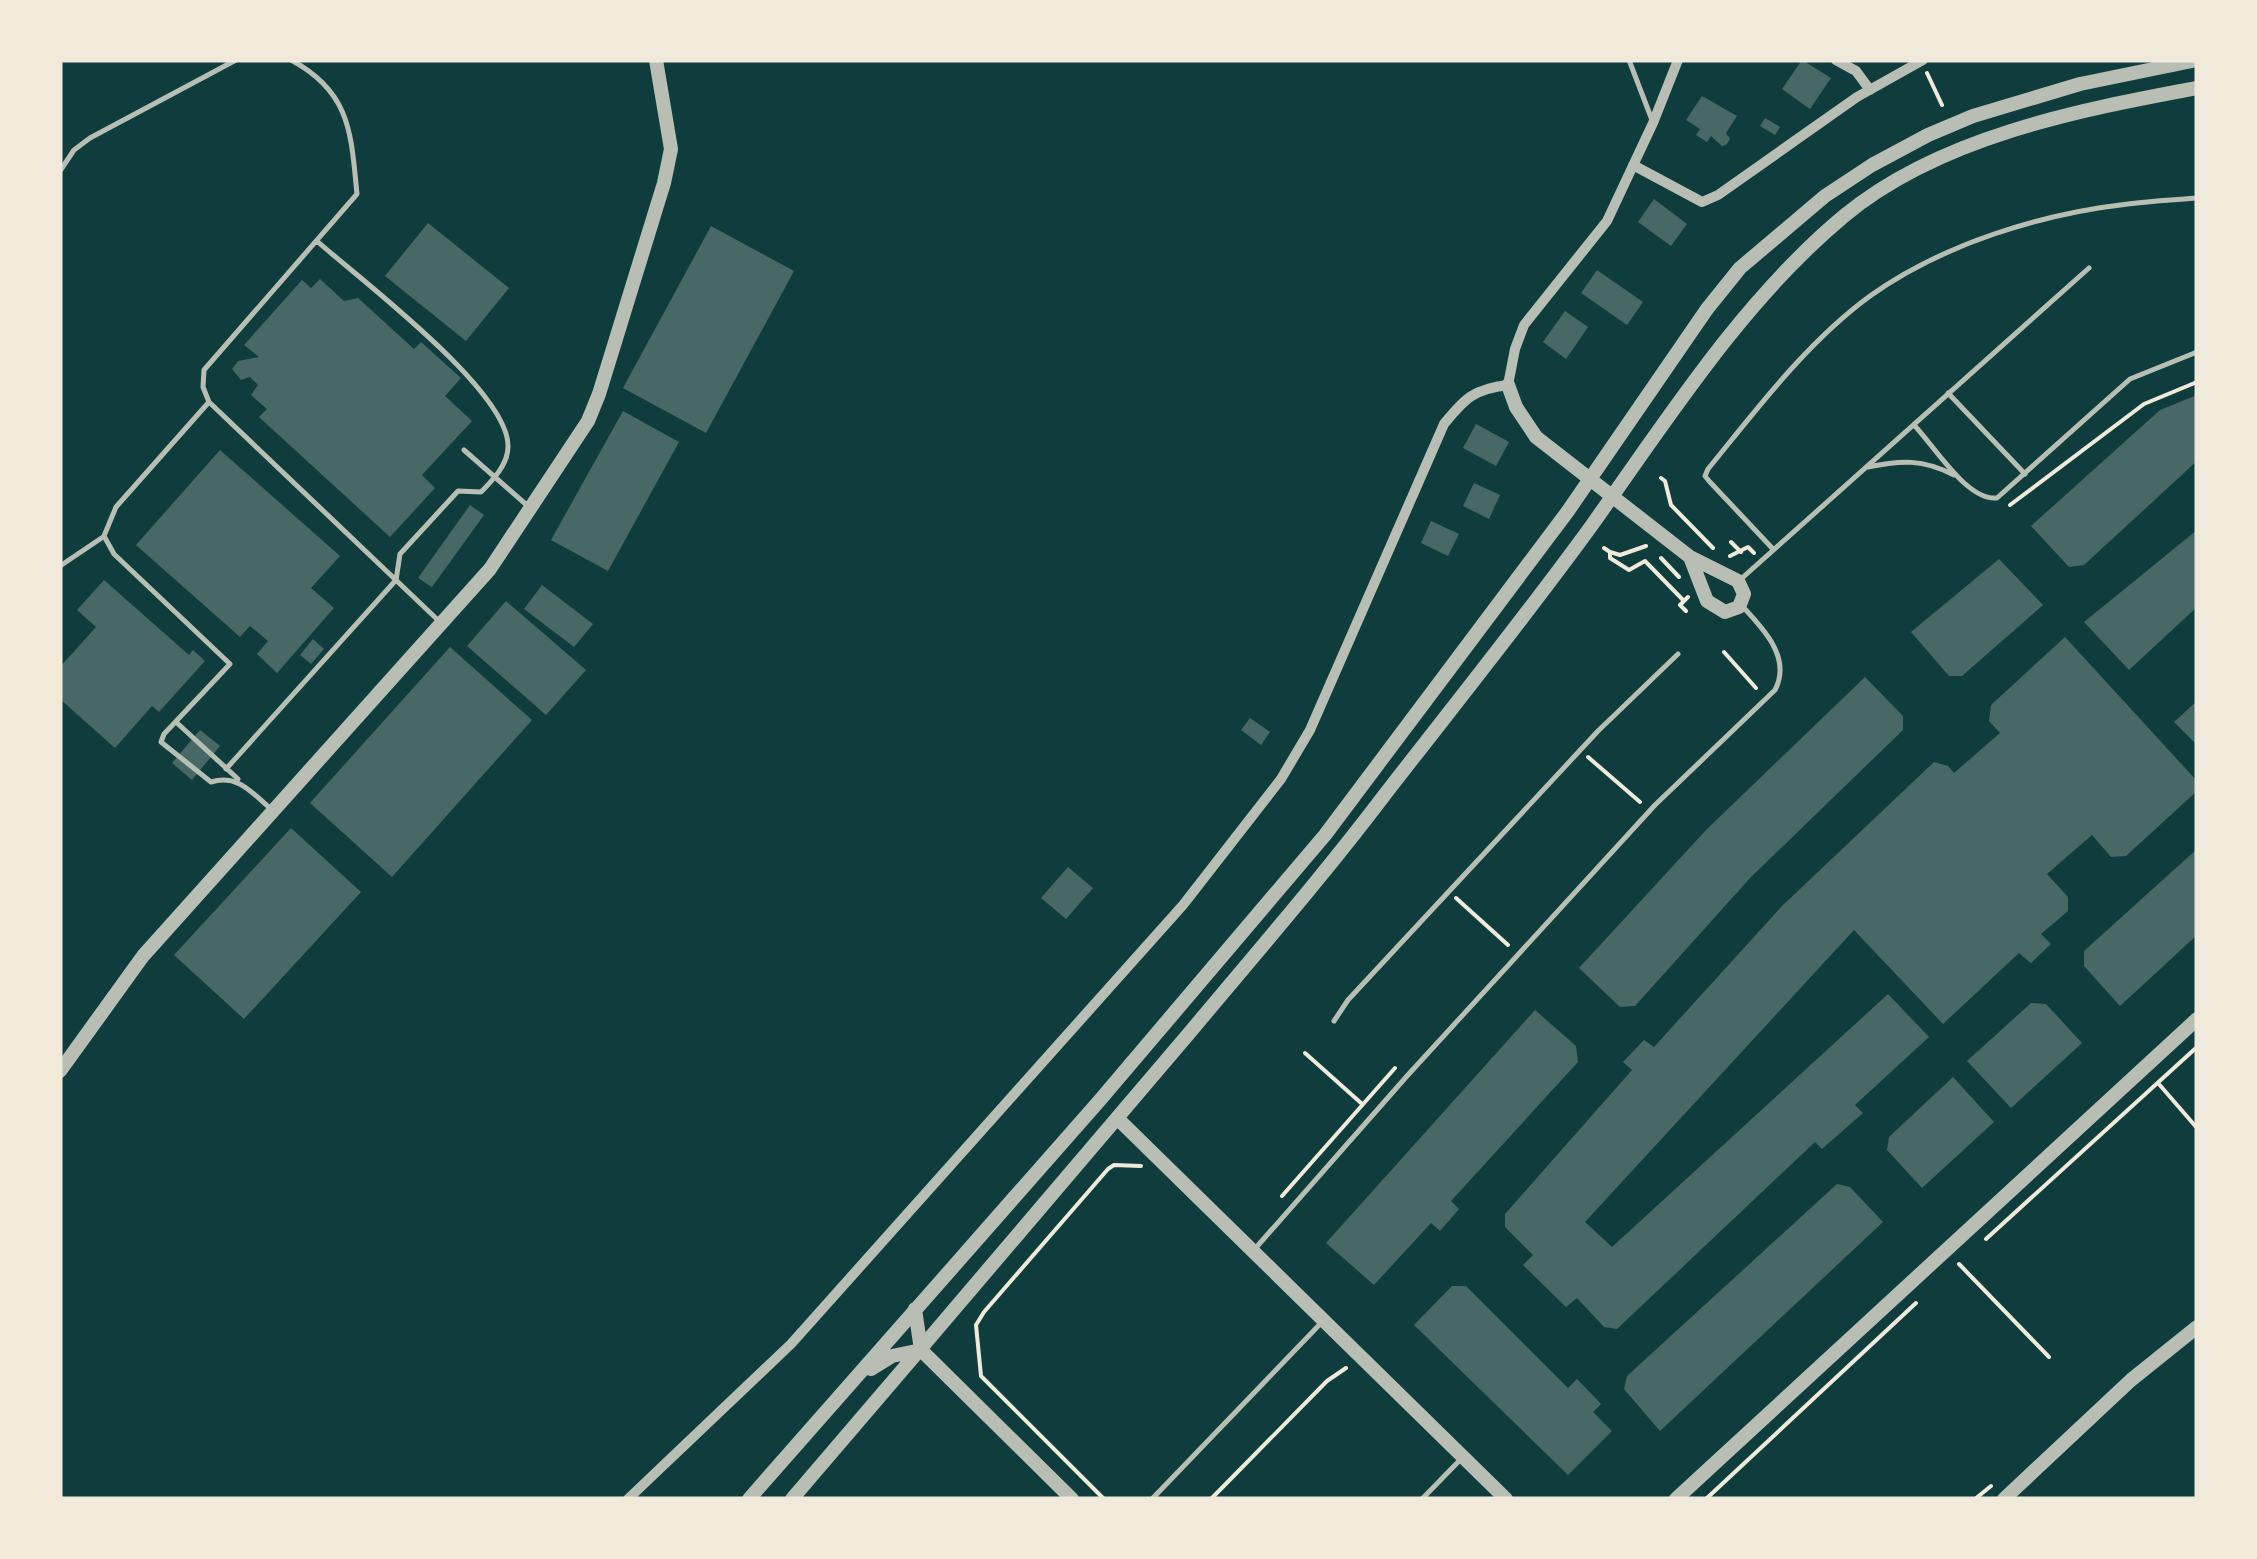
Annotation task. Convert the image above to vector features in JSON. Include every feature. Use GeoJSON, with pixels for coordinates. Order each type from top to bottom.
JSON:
{"type":"FeatureCollection","features":[{"type":"Feature","properties":{"kind":"street"},"geometry":{"type":"LineString","coordinates":[[60,1071],[143,956],[490,569],[588,421],[664,183],[671,148],[656,60]]}},
{"type":"Feature","properties":{"kind":"street"},"geometry":{"type":"LineString","coordinates":[[1678,60],[1607,220],[1524,325],[1508,385],[1526,426],[1690,557],[1738,581],[1744,594],[1733,612],[1712,606],[1690,557]]}},
{"type":"Feature","properties":{"kind":"street"},"geometry":{"type":"LineString","coordinates":[[1836,60],[1856,71],[1870,90]]}},
{"type":"Feature","properties":{"kind":"street"},"geometry":{"type":"LineString","coordinates":[[1633,165],[1702,202],[1922,60]]}},
{"type":"Feature","properties":{"kind":"street"},"geometry":{"type":"LineString","coordinates":[[750,1499],[1326,835],[1591,479],[1707,308],[1740,268],[1825,196],[1914,142],[1973,116],[2080,84],[2197,60]]}},
{"type":"Feature","properties":{"kind":"street"},"geometry":{"type":"LineString","coordinates":[[792,1499],[1348,844],[1756,302],[1846,214],[1910,173],[2034,124],[2110,104],[2197,88]]}},
{"type":"Feature","properties":{"kind":"street"},"geometry":{"type":"LineString","coordinates":[[628,1499],[792,1344],[1144,950],[1238,837],[1281,779],[1310,730],[1444,424],[1460,402],[1473,394],[1508,385]]}},
{"type":"Feature","properties":{"kind":"street"},"geometry":{"type":"LineString","coordinates":[[1676,1499],[2197,1020]]}},
{"type":"Feature","properties":{"kind":"street"},"geometry":{"type":"LineString","coordinates":[[1117,1118],[1506,1499]]}},
{"type":"Feature","properties":{"kind":"street"},"geometry":{"type":"LineString","coordinates":[[916,1309],[921,1350],[1072,1499]]}},
{"type":"Feature","properties":{"kind":"street"},"geometry":{"type":"LineString","coordinates":[[2004,1499],[2132,1380],[2197,1327]]}},
{"type":"Feature","properties":{"kind":"street"},"geometry":{"type":"LineString","coordinates":[[858,1378],[892,1356],[921,1350]]}},
{"type":"Feature","properties":{"kind":"lane"},"geometry":{"type":"LineString","coordinates":[[60,171],[74,150],[90,138],[236,60]]}},
{"type":"Feature","properties":{"kind":"lane"},"geometry":{"type":"LineString","coordinates":[[290,60],[316,77],[337,99],[351,131],[357,194],[204,370],[204,387],[209,402],[441,623]]}},
{"type":"Feature","properties":{"kind":"lane"},"geometry":{"type":"LineString","coordinates":[[1630,60],[1653,123]]}},
{"type":"Feature","properties":{"kind":"lane"},"geometry":{"type":"LineString","coordinates":[[1773,550],[1705,476],[1812,348],[1868,298],[1946,252],[1999,233],[2126,204],[2197,198]]}},
{"type":"Feature","properties":{"kind":"lane"},"geometry":{"type":"LineString","coordinates":[[226,769],[396,580],[400,554],[458,491],[481,492],[495,478],[508,450],[506,431],[496,408],[472,377],[318,242]]}},
{"type":"Feature","properties":{"kind":"lane"},"geometry":{"type":"LineString","coordinates":[[1738,581],[2089,268]]}},
{"type":"Feature","properties":{"kind":"lane"},"geometry":{"type":"LineString","coordinates":[[1866,467],[1913,461],[1938,467],[1986,499],[1997,498],[2130,379],[2197,352]]}},
{"type":"Feature","properties":{"kind":"lane"},"geometry":{"type":"LineString","coordinates":[[1948,393],[2025,474]]}},
{"type":"Feature","properties":{"kind":"lane"},"geometry":{"type":"LineString","coordinates":[[60,566],[104,536],[116,507],[209,402]]}},
{"type":"Feature","properties":{"kind":"lane"},"geometry":{"type":"LineString","coordinates":[[1914,424],[1957,477]]}},
{"type":"Feature","properties":{"kind":"lane"},"geometry":{"type":"LineString","coordinates":[[464,450],[530,509]]}},
{"type":"Feature","properties":{"kind":"lane"},"geometry":{"type":"LineString","coordinates":[[104,536],[114,554],[230,664],[161,742],[211,782],[224,778],[240,782]]}},
{"type":"Feature","properties":{"kind":"lane"},"geometry":{"type":"LineString","coordinates":[[1253,1251],[1407,1076],[1656,805],[1776,690],[1780,673],[1778,654],[1763,628],[1740,604]]}},
{"type":"Feature","properties":{"kind":"lane"},"geometry":{"type":"LineString","coordinates":[[1334,1020],[1348,1000],[1580,750],[1678,654]]}},
{"type":"Feature","properties":{"kind":"lane"},"geometry":{"type":"LineString","coordinates":[[176,722],[272,810]]}},
{"type":"Feature","properties":{"kind":"lane"},"geometry":{"type":"LineString","coordinates":[[1152,1499],[1324,1320]]}},
{"type":"Feature","properties":{"kind":"lane"},"geometry":{"type":"LineString","coordinates":[[1422,1499],[1463,1456]]}},
{"type":"Feature","properties":{"kind":"path"},"geometry":{"type":"LineString","coordinates":[[1922,60],[1942,105]]}},
{"type":"Feature","properties":{"kind":"path"},"geometry":{"type":"LineString","coordinates":[[2006,508],[2144,404],[2197,382]]}},
{"type":"Feature","properties":{"kind":"path"},"geometry":{"type":"LineString","coordinates":[[1661,478],[1671,505],[1720,555],[1733,557],[1748,547],[1754,553]]}},
{"type":"Feature","properties":{"kind":"path"},"geometry":{"type":"LineString","coordinates":[[1731,542],[1740,552]]}},
{"type":"Feature","properties":{"kind":"path"},"geometry":{"type":"LineString","coordinates":[[1604,548],[1620,555],[1644,544],[1689,587],[1685,602],[1680,605],[1686,611]]}},
{"type":"Feature","properties":{"kind":"path"},"geometry":{"type":"LineString","coordinates":[[1610,552],[1610,558],[1629,570],[1645,561],[1685,602]]}},
{"type":"Feature","properties":{"kind":"path"},"geometry":{"type":"LineString","coordinates":[[1580,750],[1640,802]]}},
{"type":"Feature","properties":{"kind":"path"},"geometry":{"type":"LineString","coordinates":[[1449,891],[1508,945]]}},
{"type":"Feature","properties":{"kind":"path"},"geometry":{"type":"LineString","coordinates":[[1986,1239],[2197,1047]]}},
{"type":"Feature","properties":{"kind":"path"},"geometry":{"type":"LineString","coordinates":[[1305,1053],[1362,1104]]}},
{"type":"Feature","properties":{"kind":"path"},"geometry":{"type":"LineString","coordinates":[[2158,1083],[2197,1128]]}},
{"type":"Feature","properties":{"kind":"path"},"geometry":{"type":"LineString","coordinates":[[1104,1499],[981,1376],[976,1325],[1108,1169],[1114,1165],[1140,1165],[1150,1171]]}},
{"type":"Feature","properties":{"kind":"path"},"geometry":{"type":"LineString","coordinates":[[1959,1264],[2049,1357]]}},
{"type":"Feature","properties":{"kind":"path"},"geometry":{"type":"LineString","coordinates":[[1706,1499],[1917,1302]]}},
{"type":"Feature","properties":{"kind":"path"},"geometry":{"type":"LineString","coordinates":[[1211,1499],[1320,1388],[1350,1365]]}},
{"type":"Feature","properties":{"kind":"building"},"geometry":{"type":"Polygon","coordinates":[[[1802,60],[1831,78],[1810,109],[1782,89],[1802,60]]]}},
{"type":"Feature","properties":{"kind":"building"},"geometry":{"type":"Polygon","coordinates":[[[1702,96],[1737,116],[1726,133],[1730,139],[1726,145],[1711,136],[1707,142],[1696,135],[1700,129],[1686,120],[1702,96]]]}},
{"type":"Feature","properties":{"kind":"building"},"geometry":{"type":"Polygon","coordinates":[[[1765,118],[1780,127],[1775,135],[1760,126],[1765,118]]]}},
{"type":"Feature","properties":{"kind":"building"},"geometry":{"type":"Polygon","coordinates":[[[1654,199],[1687,224],[1671,246],[1638,222],[1654,199]]]}},
{"type":"Feature","properties":{"kind":"building"},"geometry":{"type":"Polygon","coordinates":[[[428,223],[509,288],[466,341],[385,276],[428,223]]]}},
{"type":"Feature","properties":{"kind":"building"},"geometry":{"type":"Polygon","coordinates":[[[711,226],[794,271],[706,433],[623,388],[711,226]]]}},
{"type":"Feature","properties":{"kind":"building"},"geometry":{"type":"Polygon","coordinates":[[[1597,270],[1643,302],[1627,325],[1581,293],[1597,270]]]}},
{"type":"Feature","properties":{"kind":"building"},"geometry":{"type":"Polygon","coordinates":[[[320,279],[344,301],[358,298],[414,349],[421,342],[461,378],[445,396],[472,421],[422,475],[435,488],[390,537],[259,417],[267,409],[251,395],[258,385],[250,377],[241,380],[232,369],[238,361],[259,357],[244,345],[302,280],[311,288],[320,279]]]}},
{"type":"Feature","properties":{"kind":"building"},"geometry":{"type":"Polygon","coordinates":[[[1565,311],[1588,327],[1566,359],[1543,342],[1565,311]]]}},
{"type":"Feature","properties":{"kind":"building"},"geometry":{"type":"Polygon","coordinates":[[[2197,395],[2197,461],[2084,565],[2069,567],[2031,526],[2160,410],[2197,395]]]}},
{"type":"Feature","properties":{"kind":"building"},"geometry":{"type":"Polygon","coordinates":[[[623,411],[679,442],[608,571],[551,540],[623,411]]]}},
{"type":"Feature","properties":{"kind":"building"},"geometry":{"type":"Polygon","coordinates":[[[1476,424],[1509,442],[1496,466],[1463,448],[1476,424]]]}},
{"type":"Feature","properties":{"kind":"building"},"geometry":{"type":"Polygon","coordinates":[[[220,450],[340,556],[311,588],[334,608],[277,673],[257,654],[268,641],[250,626],[240,637],[136,545],[220,450]]]}},
{"type":"Feature","properties":{"kind":"building"},"geometry":{"type":"Polygon","coordinates":[[[1474,483],[1500,495],[1489,519],[1463,506],[1474,483]]]}},
{"type":"Feature","properties":{"kind":"building"},"geometry":{"type":"Polygon","coordinates":[[[470,505],[484,515],[432,587],[418,578],[470,505]]]}},
{"type":"Feature","properties":{"kind":"building"},"geometry":{"type":"Polygon","coordinates":[[[1431,521],[1459,534],[1448,556],[1421,543],[1431,521]]]}},
{"type":"Feature","properties":{"kind":"building"},"geometry":{"type":"Polygon","coordinates":[[[2197,530],[2197,607],[2129,670],[2084,622],[2197,530]]]}},
{"type":"Feature","properties":{"kind":"building"},"geometry":{"type":"Polygon","coordinates":[[[1999,559],[2043,605],[1962,676],[1949,676],[1911,632],[1999,559]]]}},
{"type":"Feature","properties":{"kind":"building"},"geometry":{"type":"Polygon","coordinates":[[[104,580],[189,655],[193,650],[205,661],[159,712],[152,706],[115,748],[60,699],[60,667],[96,627],[77,610],[104,580]]]}},
{"type":"Feature","properties":{"kind":"building"},"geometry":{"type":"Polygon","coordinates":[[[542,585],[593,624],[574,647],[524,609],[542,585]]]}},
{"type":"Feature","properties":{"kind":"building"},"geometry":{"type":"Polygon","coordinates":[[[506,601],[586,670],[546,715],[467,646],[506,601]]]}},
{"type":"Feature","properties":{"kind":"building"},"geometry":{"type":"Polygon","coordinates":[[[2065,637],[2197,781],[2197,791],[2126,856],[2111,857],[2092,835],[2047,874],[2068,897],[2068,911],[2041,934],[2051,944],[2031,963],[2019,953],[1943,1024],[1854,930],[1585,1222],[1612,1247],[1888,994],[1929,1037],[1855,1105],[1863,1113],[1822,1149],[1815,1142],[1617,1329],[1604,1327],[1577,1298],[1566,1307],[1523,1265],[1533,1255],[1505,1227],[1505,1214],[1632,1070],[1623,1062],[1644,1040],[1654,1047],[1782,906],[1934,762],[1948,766],[1954,773],[2000,733],[1989,721],[1991,705],[2065,637]]]}},
{"type":"Feature","properties":{"kind":"building"},"geometry":{"type":"Polygon","coordinates":[[[313,639],[324,649],[311,664],[300,655],[313,639]]]}},
{"type":"Feature","properties":{"kind":"building"},"geometry":{"type":"Polygon","coordinates":[[[450,647],[532,720],[392,877],[310,803],[450,647]]]}},
{"type":"Feature","properties":{"kind":"building"},"geometry":{"type":"Polygon","coordinates":[[[1865,677],[1903,716],[1903,730],[1751,877],[1635,1006],[1620,1007],[1579,968],[1706,830],[1865,677]]]}},
{"type":"Feature","properties":{"kind":"building"},"geometry":{"type":"Polygon","coordinates":[[[2197,701],[2197,745],[2174,722],[2197,701]]]}},
{"type":"Feature","properties":{"kind":"building"},"geometry":{"type":"Polygon","coordinates":[[[1250,718],[1270,732],[1261,745],[1241,730],[1250,718]]]}},
{"type":"Feature","properties":{"kind":"building"},"geometry":{"type":"Polygon","coordinates":[[[200,730],[220,746],[192,780],[172,763],[200,730]]]}},
{"type":"Feature","properties":{"kind":"building"},"geometry":{"type":"Polygon","coordinates":[[[291,828],[361,892],[244,1019],[174,955],[291,828]]]}},
{"type":"Feature","properties":{"kind":"building"},"geometry":{"type":"Polygon","coordinates":[[[2197,849],[2197,935],[2120,1006],[2084,966],[2084,951],[2197,849]]]}},
{"type":"Feature","properties":{"kind":"building"},"geometry":{"type":"Polygon","coordinates":[[[1068,867],[1093,888],[1066,919],[1041,898],[1068,867]]]}},
{"type":"Feature","properties":{"kind":"building"},"geometry":{"type":"Polygon","coordinates":[[[2031,1003],[2046,1004],[2082,1043],[2011,1108],[1967,1061],[2031,1003]]]}},
{"type":"Feature","properties":{"kind":"building"},"geometry":{"type":"Polygon","coordinates":[[[1535,1010],[1576,1046],[1578,1062],[1451,1201],[1459,1209],[1440,1231],[1431,1223],[1374,1285],[1326,1243],[1535,1010]]]}},
{"type":"Feature","properties":{"kind":"building"},"geometry":{"type":"Polygon","coordinates":[[[1953,1077],[1994,1122],[1922,1188],[1887,1150],[1889,1137],[1953,1077]]]}},
{"type":"Feature","properties":{"kind":"building"},"geometry":{"type":"Polygon","coordinates":[[[1837,1184],[1850,1187],[1883,1222],[1660,1431],[1624,1389],[1627,1376],[1837,1184]]]}},
{"type":"Feature","properties":{"kind":"building"},"geometry":{"type":"Polygon","coordinates":[[[1452,1286],[1466,1286],[1568,1388],[1577,1379],[1601,1404],[1593,1412],[1612,1431],[1568,1475],[1414,1325],[1452,1286]]]}}]}
